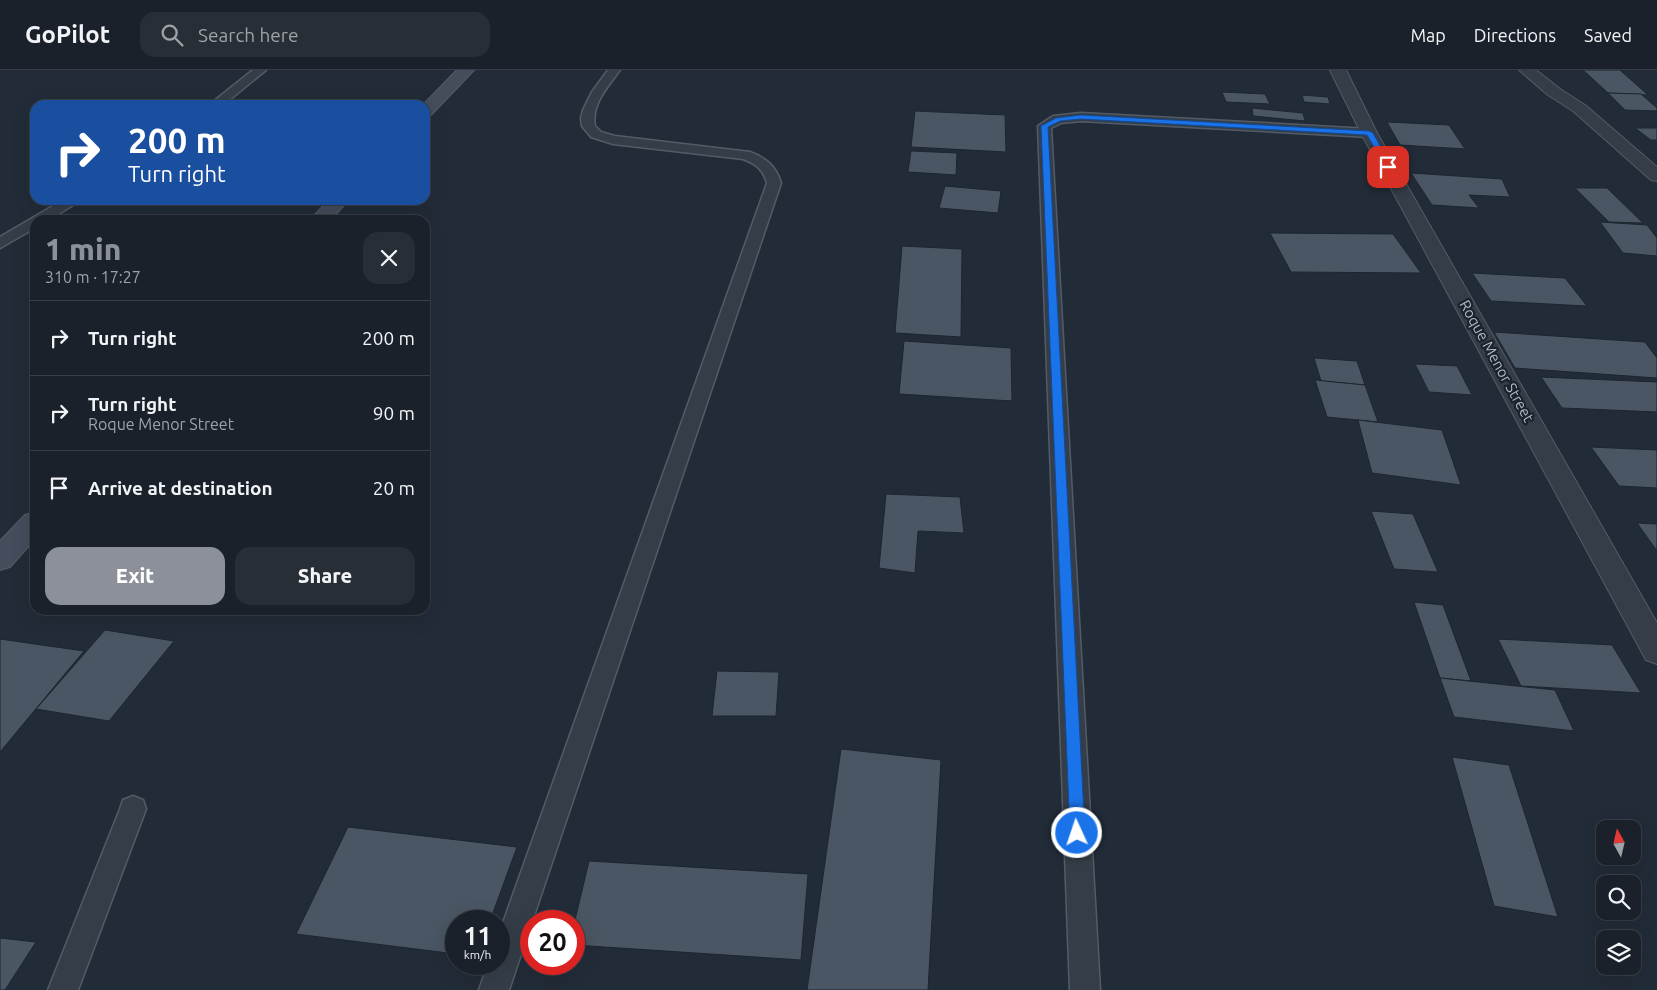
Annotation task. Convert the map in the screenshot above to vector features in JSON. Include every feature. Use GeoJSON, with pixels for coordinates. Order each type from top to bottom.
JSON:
{"type":"FeatureCollection","features":[{"type":"Feature","properties":{"kind":"main road"},"geometry":{"type":"LineString","coordinates":[[430,107],[466,70]]}},
{"type":"Feature","properties":{"kind":"main road"},"geometry":{"type":"LineString","coordinates":[[325,215],[334,205]]}},
{"type":"Feature","properties":{"kind":"main road"},"geometry":{"type":"LineString","coordinates":[[0,559],[30,527]]}},
{"type":"Feature","properties":{"kind":"street","name":"Roque Menor Street"},"geometry":{"type":"LineString","coordinates":[[1338,70],[1369,133],[1428,235],[1657,651]]}},
{"type":"Feature","properties":{"kind":"street"},"geometry":{"type":"LineString","coordinates":[[1527,70],[1554,92],[1579,108],[1657,176]]}},
{"type":"Feature","properties":{"kind":"lane"},"geometry":{"type":"LineString","coordinates":[[221,100],[260,70]]}},
{"type":"Feature","properties":{"kind":"lane"},"geometry":{"type":"LineString","coordinates":[[494,990],[774,183],[772,173],[764,162],[745,155],[613,140],[594,133],[589,125],[588,114],[591,104],[614,70]]}},
{"type":"Feature","properties":{"kind":"lane"},"geometry":{"type":"LineString","coordinates":[[1084,990],[1044,126],[1058,119],[1081,117],[1369,133]]}},
{"type":"Feature","properties":{"kind":"lane"},"geometry":{"type":"LineString","coordinates":[[47,215],[65,205]]}},
{"type":"Feature","properties":{"kind":"lane"},"geometry":{"type":"LineString","coordinates":[[0,243],[30,225]]}},
{"type":"Feature","properties":{"kind":"lane"},"geometry":{"type":"LineString","coordinates":[[63,990],[133,809]]}},
{"type":"Feature","properties":{"kind":"building"},"geometry":{"type":"Polygon","coordinates":[[[1583,70],[1620,70],[1648,95],[1608,93],[1583,70]]]}},
{"type":"Feature","properties":{"kind":"building"},"geometry":{"type":"Polygon","coordinates":[[[1222,92],[1265,94],[1270,104],[1226,102],[1222,92]]]}},
{"type":"Feature","properties":{"kind":"building"},"geometry":{"type":"Polygon","coordinates":[[[1608,93],[1641,94],[1657,108],[1657,111],[1625,110],[1608,93]]]}},
{"type":"Feature","properties":{"kind":"building"},"geometry":{"type":"Polygon","coordinates":[[[1302,95],[1328,97],[1330,104],[1304,102],[1302,95]]]}},
{"type":"Feature","properties":{"kind":"building"},"geometry":{"type":"Polygon","coordinates":[[[1252,108],[1303,113],[1305,121],[1253,116],[1252,108]]]}},
{"type":"Feature","properties":{"kind":"building"},"geometry":{"type":"Polygon","coordinates":[[[915,111],[1005,115],[1006,152],[911,147],[915,111]]]}},
{"type":"Feature","properties":{"kind":"building"},"geometry":{"type":"Polygon","coordinates":[[[1387,122],[1449,125],[1465,149],[1400,145],[1387,122]]]}},
{"type":"Feature","properties":{"kind":"building"},"geometry":{"type":"Polygon","coordinates":[[[1635,128],[1657,128],[1657,140],[1651,140],[1635,128]]]}},
{"type":"Feature","properties":{"kind":"building"},"geometry":{"type":"Polygon","coordinates":[[[911,151],[957,153],[956,175],[908,172],[911,151]]]}},
{"type":"Feature","properties":{"kind":"building"},"geometry":{"type":"Polygon","coordinates":[[[1411,173],[1502,179],[1510,197],[1469,195],[1479,208],[1432,205],[1411,173]]]}},
{"type":"Feature","properties":{"kind":"building"},"geometry":{"type":"Polygon","coordinates":[[[945,186],[1001,191],[998,213],[939,208],[945,186]]]}},
{"type":"Feature","properties":{"kind":"building"},"geometry":{"type":"Polygon","coordinates":[[[1575,188],[1607,188],[1643,223],[1609,222],[1575,188]]]}},
{"type":"Feature","properties":{"kind":"building"},"geometry":{"type":"Polygon","coordinates":[[[1600,222],[1647,225],[1657,238],[1657,256],[1623,253],[1600,222]]]}},
{"type":"Feature","properties":{"kind":"building"},"geometry":{"type":"Polygon","coordinates":[[[1270,233],[1393,234],[1421,273],[1291,272],[1270,233]]]}},
{"type":"Feature","properties":{"kind":"building"},"geometry":{"type":"Polygon","coordinates":[[[902,246],[962,249],[961,337],[895,333],[902,246]]]}},
{"type":"Feature","properties":{"kind":"building"},"geometry":{"type":"Polygon","coordinates":[[[1472,273],[1565,278],[1587,306],[1491,301],[1472,273]]]}},
{"type":"Feature","properties":{"kind":"building"},"geometry":{"type":"Polygon","coordinates":[[[1494,332],[1645,342],[1657,358],[1657,378],[1515,368],[1494,332]]]}},
{"type":"Feature","properties":{"kind":"building"},"geometry":{"type":"Polygon","coordinates":[[[904,341],[1011,348],[1012,401],[899,394],[904,341]]]}},
{"type":"Feature","properties":{"kind":"building"},"geometry":{"type":"Polygon","coordinates":[[[1314,358],[1357,361],[1365,385],[1321,381],[1314,358]]]}},
{"type":"Feature","properties":{"kind":"building"},"geometry":{"type":"Polygon","coordinates":[[[1415,364],[1457,366],[1472,395],[1429,392],[1415,364]]]}},
{"type":"Feature","properties":{"kind":"building"},"geometry":{"type":"Polygon","coordinates":[[[1541,377],[1657,382],[1657,412],[1562,408],[1541,377]]]}},
{"type":"Feature","properties":{"kind":"building"},"geometry":{"type":"Polygon","coordinates":[[[1315,380],[1365,385],[1378,422],[1327,417],[1315,380]]]}},
{"type":"Feature","properties":{"kind":"building"},"geometry":{"type":"Polygon","coordinates":[[[1358,420],[1442,430],[1461,485],[1372,473],[1358,420]]]}},
{"type":"Feature","properties":{"kind":"building"},"geometry":{"type":"Polygon","coordinates":[[[1591,447],[1657,450],[1657,488],[1619,486],[1591,447]]]}},
{"type":"Feature","properties":{"kind":"building"},"geometry":{"type":"Polygon","coordinates":[[[886,494],[960,497],[964,533],[918,531],[915,573],[879,568],[886,494]]]}},
{"type":"Feature","properties":{"kind":"building"},"geometry":{"type":"Polygon","coordinates":[[[1371,511],[1413,514],[1438,572],[1394,569],[1371,511]]]}},
{"type":"Feature","properties":{"kind":"building"},"geometry":{"type":"Polygon","coordinates":[[[1637,523],[1657,524],[1657,551],[1637,523]]]}},
{"type":"Feature","properties":{"kind":"building"},"geometry":{"type":"Polygon","coordinates":[[[1414,602],[1443,605],[1471,681],[1440,678],[1414,602]]]}},
{"type":"Feature","properties":{"kind":"building"},"geometry":{"type":"Polygon","coordinates":[[[105,630],[174,641],[109,721],[36,709],[105,630]]]}},
{"type":"Feature","properties":{"kind":"building"},"geometry":{"type":"Polygon","coordinates":[[[0,639],[84,651],[0,752],[0,639]]]}},
{"type":"Feature","properties":{"kind":"building"},"geometry":{"type":"Polygon","coordinates":[[[1498,639],[1612,645],[1641,693],[1521,686],[1498,639]]]}},
{"type":"Feature","properties":{"kind":"building"},"geometry":{"type":"Polygon","coordinates":[[[717,671],[779,672],[776,716],[712,716],[717,671]]]}},
{"type":"Feature","properties":{"kind":"building"},"geometry":{"type":"Polygon","coordinates":[[[1440,678],[1555,690],[1574,731],[1454,717],[1440,678]]]}},
{"type":"Feature","properties":{"kind":"building"},"geometry":{"type":"Polygon","coordinates":[[[841,749],[941,760],[928,990],[807,990],[841,749]]]}},
{"type":"Feature","properties":{"kind":"building"},"geometry":{"type":"Polygon","coordinates":[[[1452,757],[1509,765],[1558,917],[1494,906],[1452,757]]]}},
{"type":"Feature","properties":{"kind":"building"},"geometry":{"type":"Polygon","coordinates":[[[348,827],[517,847],[494,910],[445,910],[445,953],[296,934],[348,827]]]}},
{"type":"Feature","properties":{"kind":"building"},"geometry":{"type":"Polygon","coordinates":[[[589,861],[808,874],[801,960],[585,946],[585,910],[577,910],[589,861]]]}},
{"type":"Feature","properties":{"kind":"building"},"geometry":{"type":"Polygon","coordinates":[[[0,938],[36,942],[5,990],[0,990],[0,938]]]}},
{"type":"Feature","properties":{"kind":"route"},"geometry":{"type":"LineString","coordinates":[[1077,833],[1044,126],[1058,119],[1081,117],[1369,133],[1388,167]]}}]}
